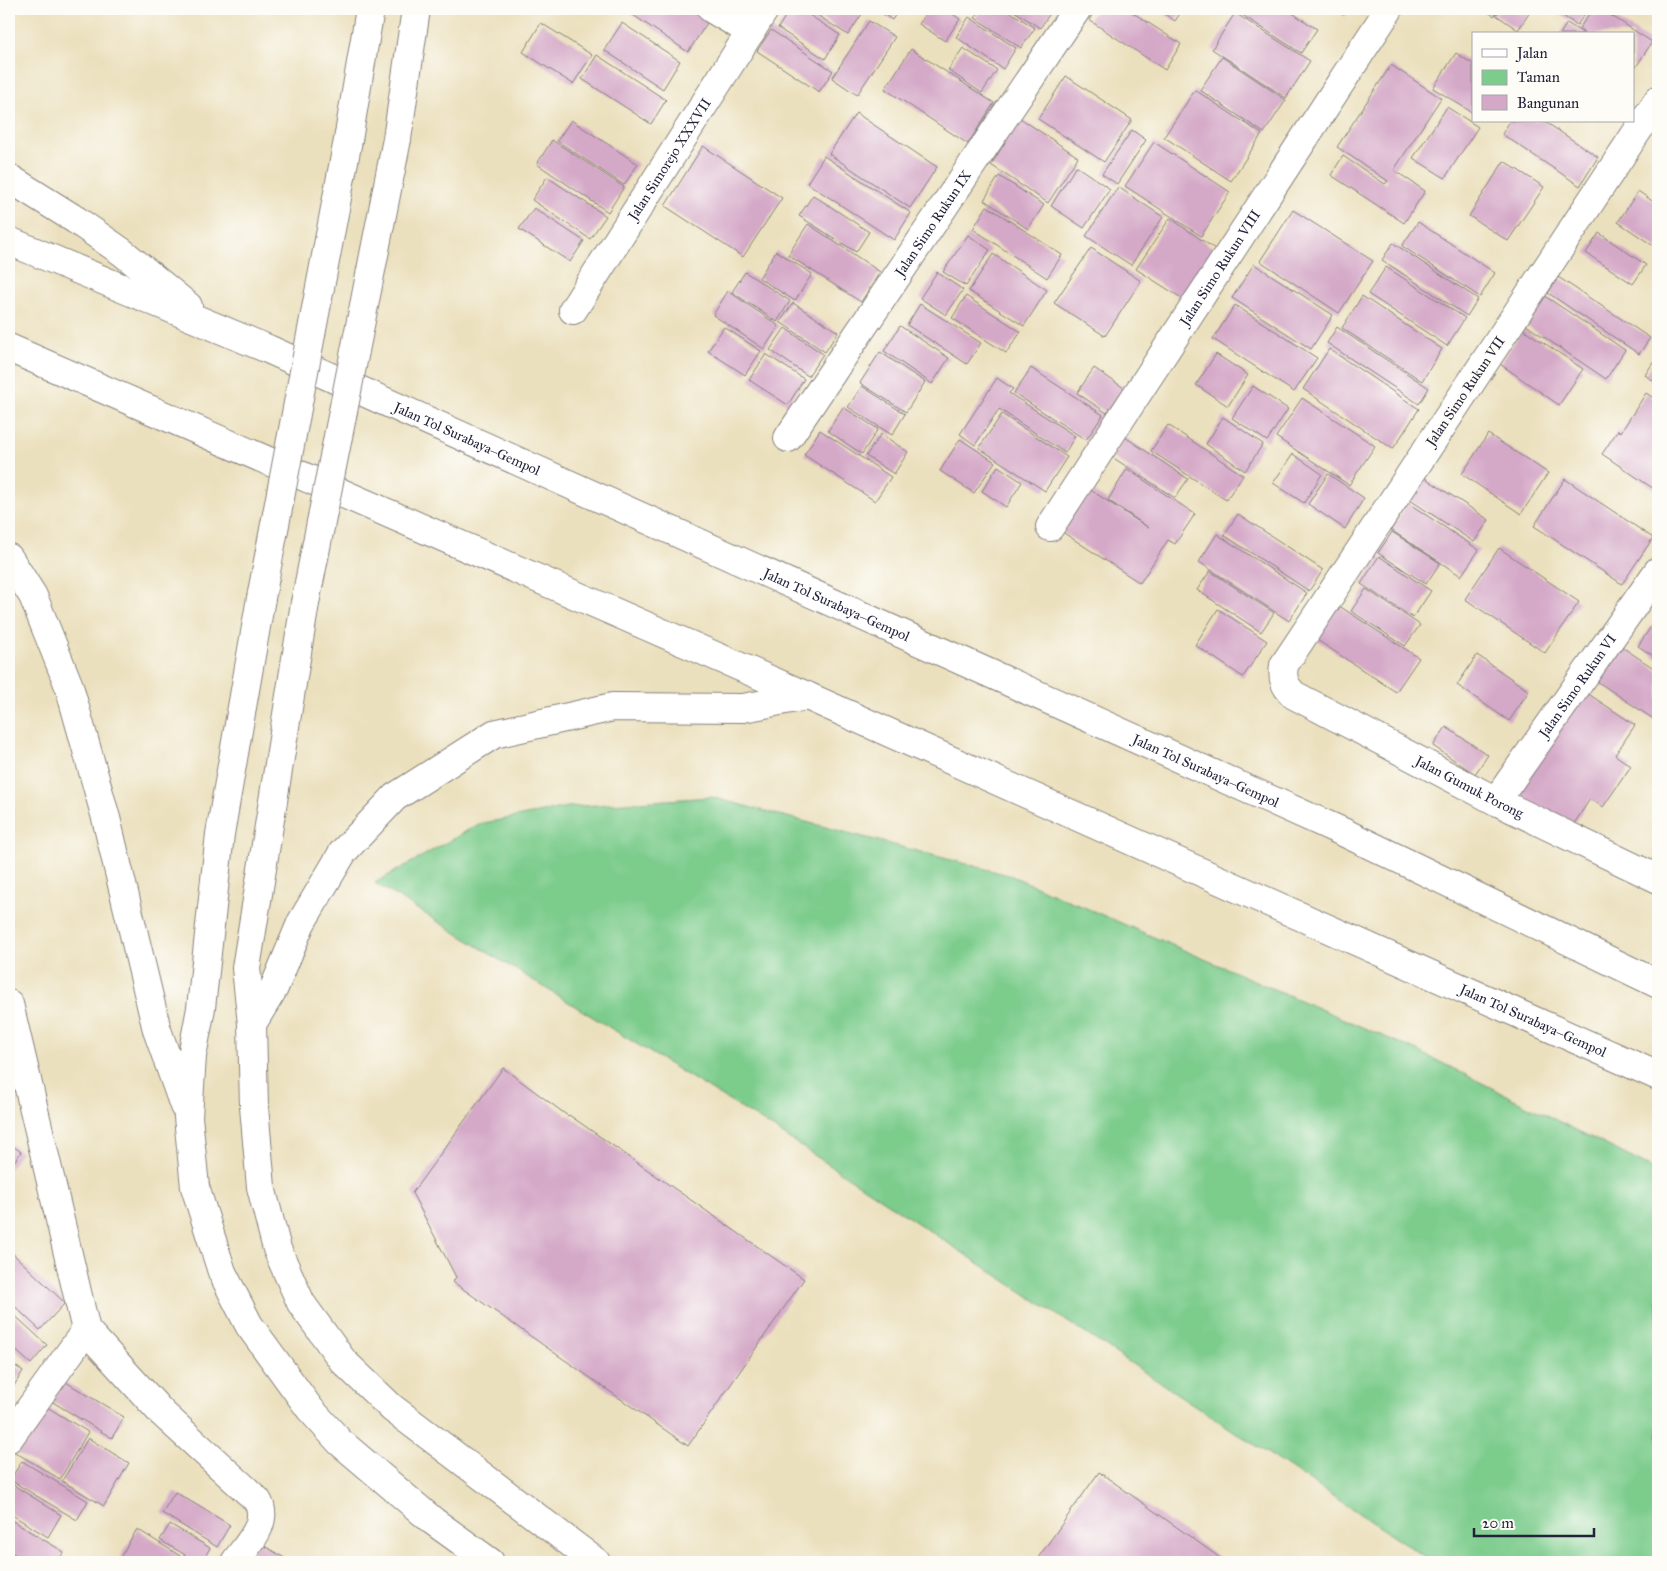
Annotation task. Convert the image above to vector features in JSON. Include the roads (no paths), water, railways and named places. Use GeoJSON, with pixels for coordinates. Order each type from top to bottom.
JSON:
{"type":"FeatureCollection","features":[{"type":"Feature","properties":{"kind":"main road"},"geometry":{"type":"LineString","coordinates":[[370,9],[348,140],[261,598],[220,834],[201,1008],[192,1056],[188,1117],[195,1187],[222,1272],[249,1325],[310,1409],[340,1442],[433,1521],[490,1562]]}},
{"type":"Feature","properties":{"kind":"main road"},"geometry":{"type":"LineString","coordinates":[[416,9],[397,139],[306,603],[246,968],[252,1024],[254,1108],[261,1187],[277,1249],[301,1303],[343,1361],[392,1408],[596,1562]]}},
{"type":"Feature","properties":{"kind":"main road"},"geometry":{"type":"LineString","coordinates":[[712,9],[751,32]]}},
{"type":"Feature","properties":{"kind":"main road","name":"Jalan Simorejo XXXVII"},"geometry":{"type":"LineString","coordinates":[[572,310],[765,9]]}},
{"type":"Feature","properties":{"kind":"main road","name":"Jalan Simo Rukun IX"},"geometry":{"type":"LineString","coordinates":[[788,438],[1077,9]]}},
{"type":"Feature","properties":{"kind":"main road","name":"Jalan Simo Rukun VIII"},"geometry":{"type":"LineString","coordinates":[[1050,527],[1389,9]]}},
{"type":"Feature","properties":{"kind":"main road","name":"Jalan Simo Rukun VII"},"geometry":{"type":"LineString","coordinates":[[1285,685],[1282,678],[1284,665],[1658,100]]}},
{"type":"Feature","properties":{"kind":"main road"},"geometry":{"type":"LineString","coordinates":[[9,178],[76,220],[122,252],[209,324]]}},
{"type":"Feature","properties":{"kind":"main road","name":"Jalan Tol Surabaya–Gempol"},"geometry":{"type":"LineString","coordinates":[[9,241],[209,324],[1346,833],[1658,984]]}},
{"type":"Feature","properties":{"kind":"main road","name":"Jalan Tol Surabaya–Gempol"},"geometry":{"type":"LineString","coordinates":[[9,348],[807,696],[1658,1076]]}},
{"type":"Feature","properties":{"kind":"main road"},"geometry":{"type":"LineString","coordinates":[[9,558],[33,596],[69,686],[110,835],[157,1030],[188,1117]]}},
{"type":"Feature","properties":{"kind":"main road","name":"Jalan Simo Rukun VI"},"geometry":{"type":"LineString","coordinates":[[1496,800],[1658,571]]}},
{"type":"Feature","properties":{"kind":"main road","name":"Jalan Gumuk Porong"},"geometry":{"type":"LineString","coordinates":[[1285,685],[1294,695],[1496,800],[1658,879]]}},
{"type":"Feature","properties":{"kind":"main road"},"geometry":{"type":"LineString","coordinates":[[252,1024],[274,988],[301,923],[343,852],[395,797],[494,734],[613,706],[743,708],[807,696]]}},
{"type":"Feature","properties":{"kind":"main road"},"geometry":{"type":"LineString","coordinates":[[9,1004],[86,1330],[162,1413],[257,1500],[261,1506],[260,1526],[235,1562]]}},
{"type":"Feature","properties":{"kind":"main road"},"geometry":{"type":"LineString","coordinates":[[9,1438],[86,1330]]}}]}
